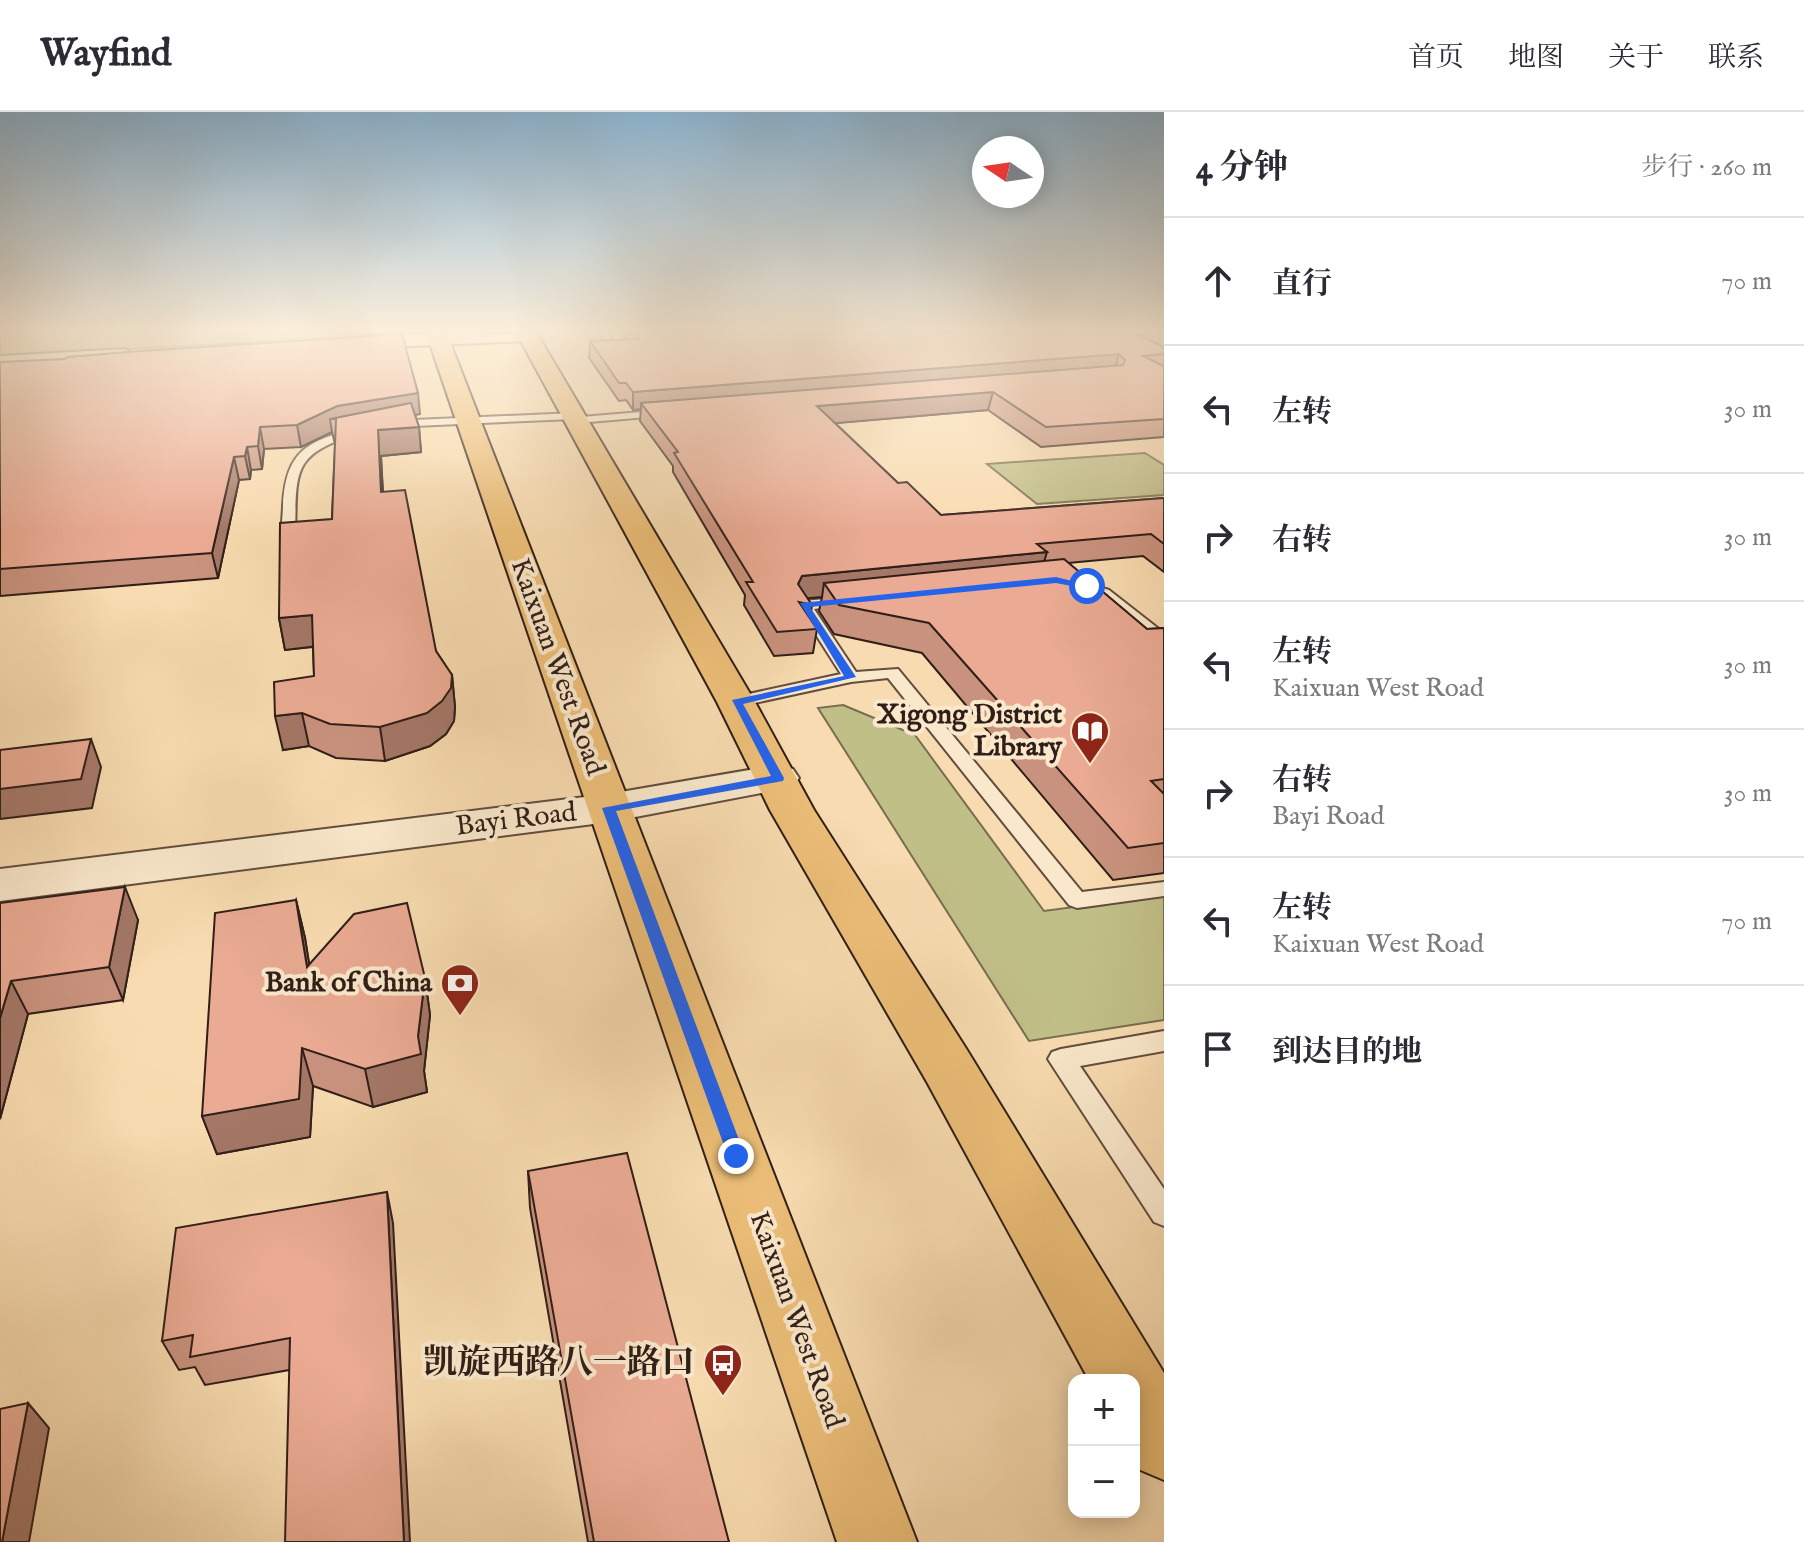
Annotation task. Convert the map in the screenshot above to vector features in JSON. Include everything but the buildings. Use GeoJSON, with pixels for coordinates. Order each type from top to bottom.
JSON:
{"type":"FeatureCollection","features":[{"type":"Feature","properties":{"kind":"main road","name":"Kaixuan West Road"},"geometry":{"type":"LineString","coordinates":[[460,399],[877,1542]]}},
{"type":"Feature","properties":{"kind":"main road"},"geometry":{"type":"LineString","coordinates":[[566,399],[778,778],[792,810],[947,1066],[1125,1374]]}},
{"type":"Feature","properties":{"kind":"main road"},"geometry":{"type":"LineString","coordinates":[[1140,1401],[1164,1443]]}},
{"type":"Feature","properties":{"kind":"street","name":"Bayi Road"},"geometry":{"type":"LineString","coordinates":[[0,885],[778,778]]}},
{"type":"Feature","properties":{"kind":"street","name":"Bayi Road"},"geometry":{"type":"LineString","coordinates":[[0,868],[606,801]]}},
{"type":"Feature","properties":{"kind":"lane"},"geometry":{"type":"LineString","coordinates":[[288,539],[293,463],[304,451],[376,427],[421,420],[577,418],[673,412]]}},
{"type":"Feature","properties":{"kind":"lane"},"geometry":{"type":"LineString","coordinates":[[1066,582],[1104,593],[1155,636],[1164,638]]}},
{"type":"Feature","properties":{"kind":"lane"},"geometry":{"type":"LineString","coordinates":[[851,677],[804,605],[867,599]]}},
{"type":"Feature","properties":{"kind":"lane"},"geometry":{"type":"LineString","coordinates":[[736,702],[851,677],[892,673],[1077,900],[1164,889]]}},
{"type":"Feature","properties":{"kind":"lane"},"geometry":{"type":"LineString","coordinates":[[1164,1041],[1061,1059],[1164,1213]]}},
{"type":"Feature","properties":{"kind":"shaded area"},"geometry":{"type":"Polygon","coordinates":[[[1145,453],[1164,465],[1164,495],[1037,504],[987,464],[1145,453]]]}},
{"type":"Feature","properties":{"kind":"shaded area"},"geometry":{"type":"Polygon","coordinates":[[[843,705],[915,735],[1044,911],[1164,895],[1164,1020],[1029,1041],[818,708],[843,705]]]}},
{"type":"Feature","properties":{"kind":"place","name":"Xigong District Library"},"geometry":{"type":"Point","coordinates":[1090,765]}},
{"type":"Feature","properties":{"kind":"place","name":"Bank of China"},"geometry":{"type":"Point","coordinates":[460,1017]}},
{"type":"Feature","properties":{"kind":"place","name":"凯旋西路八一路口"},"geometry":{"type":"Point","coordinates":[723,1397]}},
{"type":"Feature","properties":{"kind":"route"},"geometry":{"type":"LineString","coordinates":[[736,1156],[609,808],[778,778],[736,702],[851,677],[804,605],[1056,580],[1087,586]]}}]}
